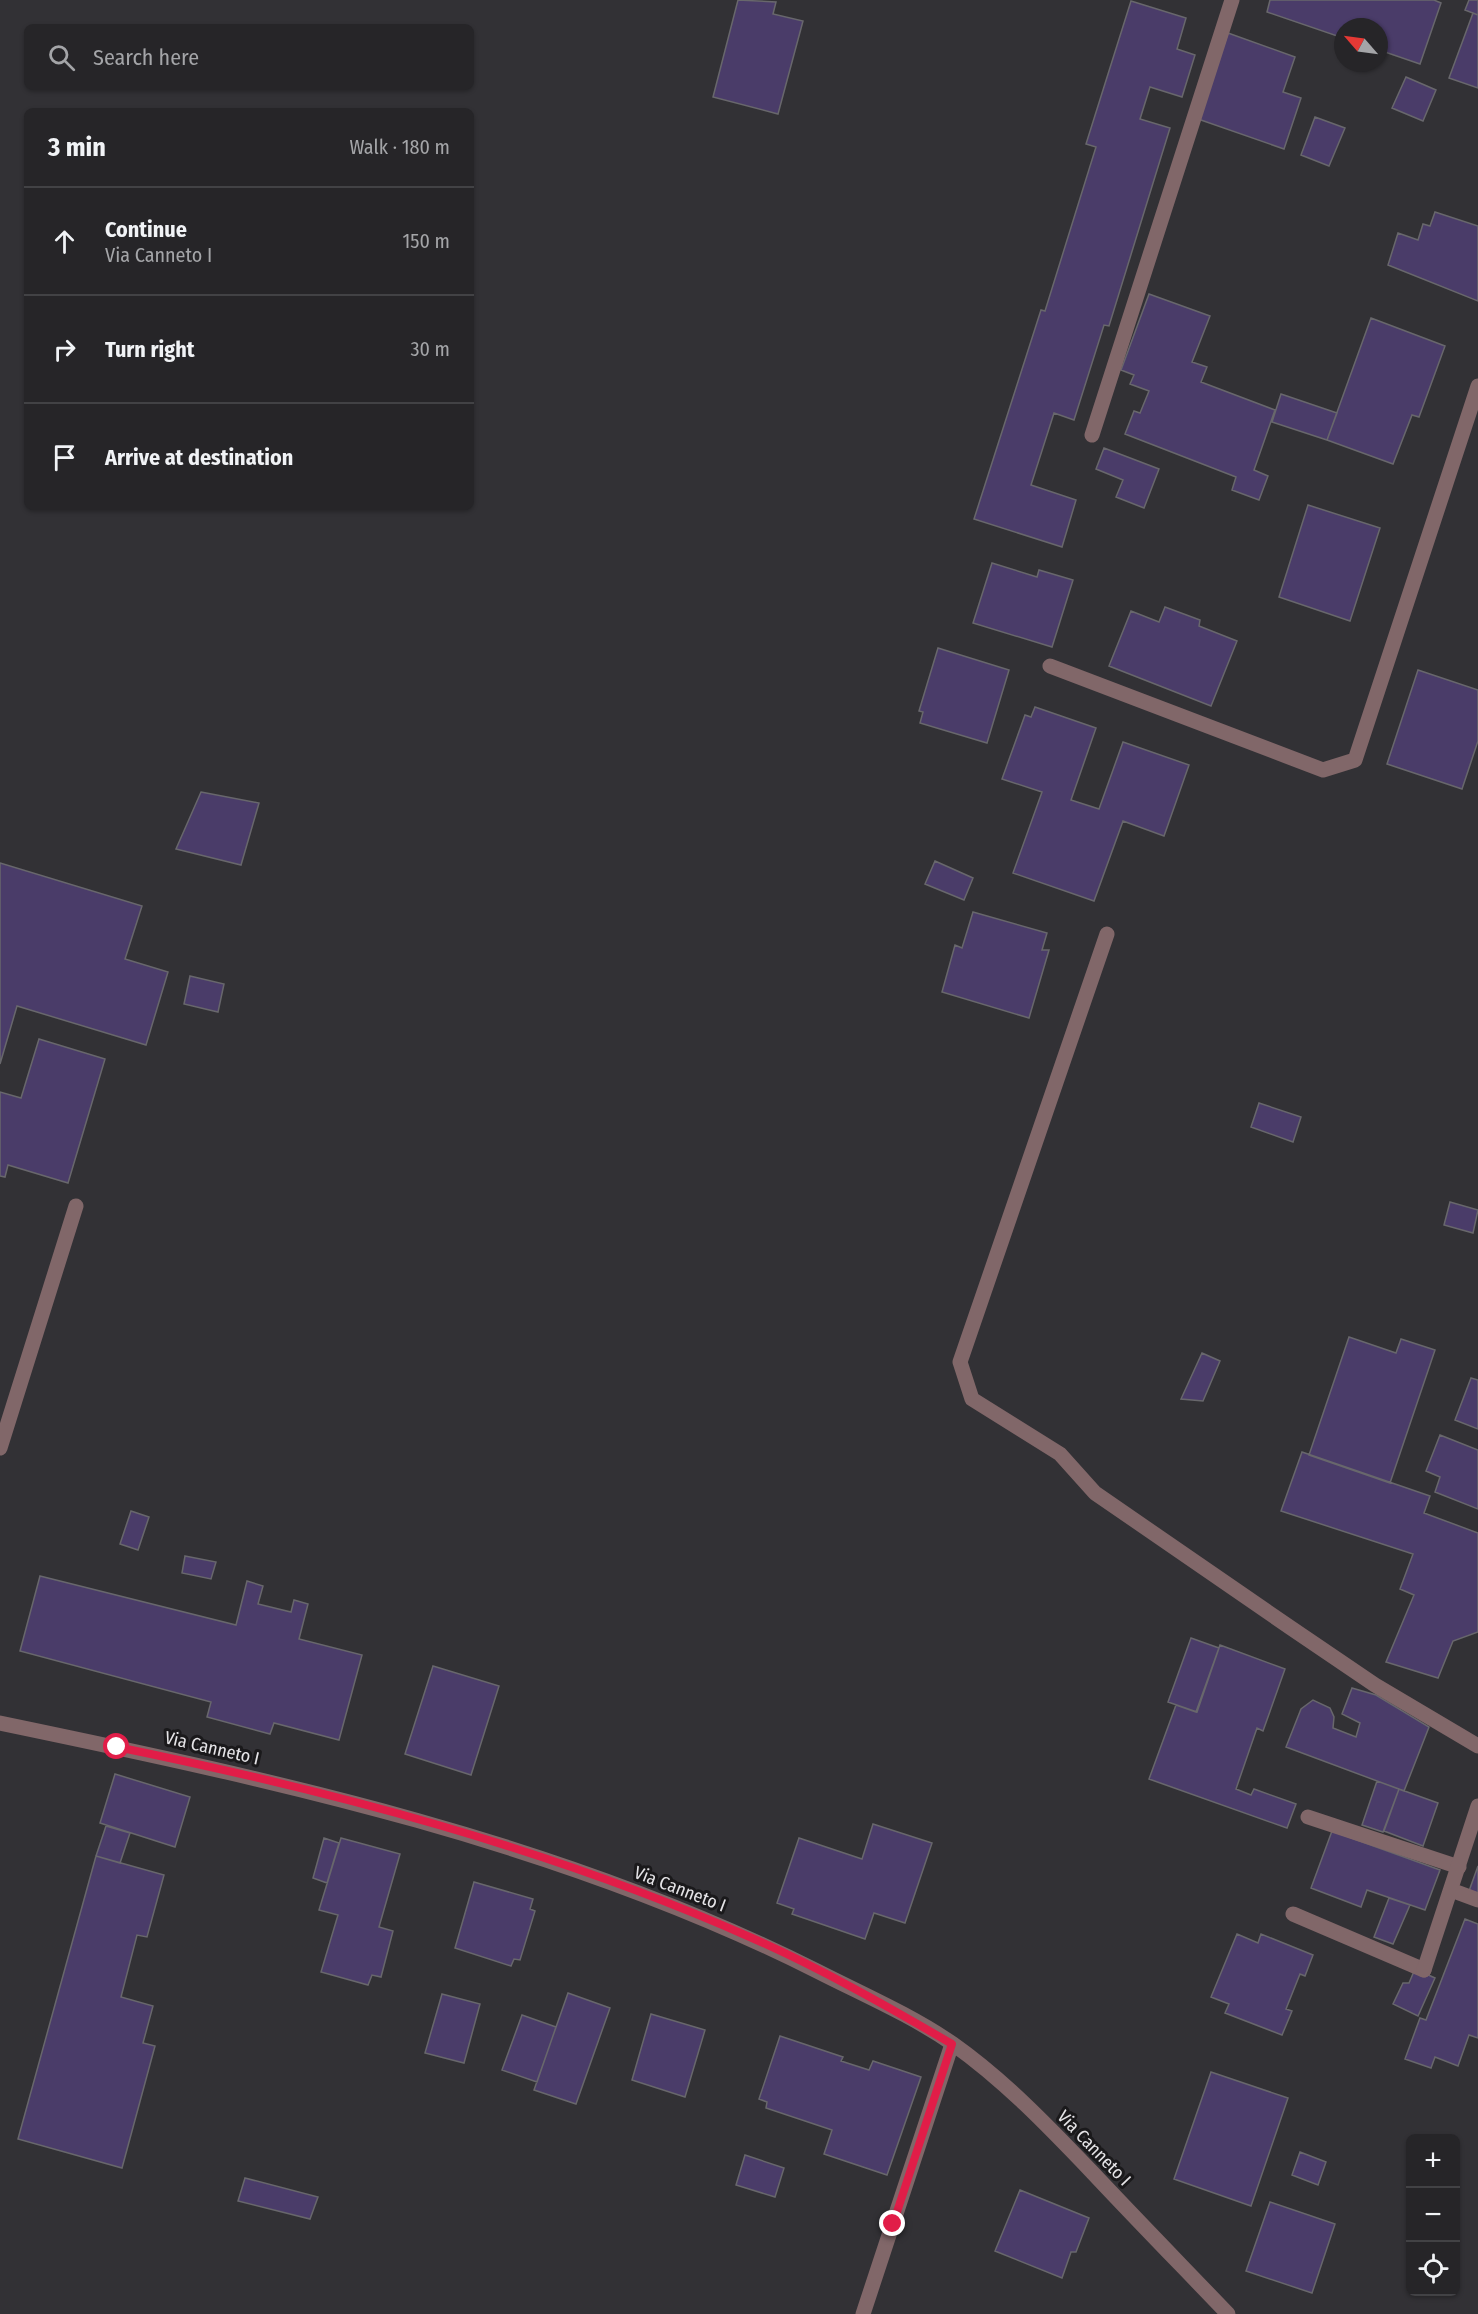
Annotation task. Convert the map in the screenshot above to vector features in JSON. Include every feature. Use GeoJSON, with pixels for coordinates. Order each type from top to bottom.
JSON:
{"type":"FeatureCollection","features":[{"type":"Feature","properties":{"kind":"street"},"geometry":{"type":"LineString","coordinates":[[1092,435],[1232,0]]}},
{"type":"Feature","properties":{"kind":"street"},"geometry":{"type":"LineString","coordinates":[[1050,666],[1323,770],[1355,760],[1478,386]]}},
{"type":"Feature","properties":{"kind":"street"},"geometry":{"type":"LineString","coordinates":[[1107,934],[960,1362],[972,1399],[1060,1454],[1095,1493],[1291,1628],[1375,1685],[1478,1746]]}},
{"type":"Feature","properties":{"kind":"street"},"geometry":{"type":"LineString","coordinates":[[0,1448],[76,1206]]}},
{"type":"Feature","properties":{"kind":"street","name":"Via Canneto I"},"geometry":{"type":"LineString","coordinates":[[0,1723],[211,1767],[431,1823],[557,1863],[752,1938],[893,2009],[952,2044],[1012,2093],[1062,2141],[1228,2314]]}},
{"type":"Feature","properties":{"kind":"street"},"geometry":{"type":"LineString","coordinates":[[1293,1914],[1424,1970],[1478,1806]]}},
{"type":"Feature","properties":{"kind":"street"},"geometry":{"type":"LineString","coordinates":[[1308,1817],[1459,1867]]}},
{"type":"Feature","properties":{"kind":"street"},"geometry":{"type":"LineString","coordinates":[[1451,1890],[1478,1900]]}},
{"type":"Feature","properties":{"kind":"street"},"geometry":{"type":"LineString","coordinates":[[863,2314],[952,2044]]}},
{"type":"Feature","properties":{"kind":"building"},"geometry":{"type":"Polygon","coordinates":[[[738,0],[776,2],[773,14],[803,21],[778,114],[713,97],[738,0]]]}},
{"type":"Feature","properties":{"kind":"building"},"geometry":{"type":"Polygon","coordinates":[[[1270,0],[1434,0],[1441,3],[1420,64],[1388,53],[1388,18],[1334,18],[1334,35],[1267,12],[1270,0]]]}},
{"type":"Feature","properties":{"kind":"building"},"geometry":{"type":"Polygon","coordinates":[[[1469,0],[1478,0],[1478,15],[1465,10],[1469,0]]]}},
{"type":"Feature","properties":{"kind":"building"},"geometry":{"type":"Polygon","coordinates":[[[1131,1],[1186,18],[1177,49],[1195,55],[1182,97],[1150,87],[1140,119],[1170,128],[1109,326],[1104,325],[1074,420],[1054,413],[1031,485],[1076,500],[1062,547],[974,519],[1041,310],[1045,311],[1096,147],[1086,144],[1131,1]]]}},
{"type":"Feature","properties":{"kind":"building"},"geometry":{"type":"Polygon","coordinates":[[[1473,13],[1478,15],[1478,88],[1449,78],[1473,13]]]}},
{"type":"Feature","properties":{"kind":"building"},"geometry":{"type":"Polygon","coordinates":[[[1228,33],[1295,57],[1283,92],[1301,98],[1284,149],[1198,119],[1228,33]]]}},
{"type":"Feature","properties":{"kind":"building"},"geometry":{"type":"Polygon","coordinates":[[[1406,77],[1436,90],[1423,121],[1392,108],[1406,77]]]}},
{"type":"Feature","properties":{"kind":"building"},"geometry":{"type":"Polygon","coordinates":[[[1315,117],[1345,128],[1329,166],[1301,155],[1315,117]]]}},
{"type":"Feature","properties":{"kind":"building"},"geometry":{"type":"Polygon","coordinates":[[[1435,212],[1478,226],[1478,301],[1388,265],[1398,233],[1418,240],[1423,224],[1430,226],[1435,212]]]}},
{"type":"Feature","properties":{"kind":"building"},"geometry":{"type":"Polygon","coordinates":[[[1149,294],[1210,316],[1192,362],[1207,367],[1201,382],[1275,410],[1254,470],[1268,476],[1259,500],[1232,490],[1236,477],[1125,434],[1134,411],[1140,413],[1149,391],[1130,384],[1134,375],[1121,370],[1149,294]]]}},
{"type":"Feature","properties":{"kind":"building"},"geometry":{"type":"Polygon","coordinates":[[[1371,318],[1445,346],[1419,417],[1412,415],[1393,464],[1327,440],[1371,318]]]}},
{"type":"Feature","properties":{"kind":"building"},"geometry":{"type":"Polygon","coordinates":[[[1281,394],[1337,413],[1327,440],[1272,422],[1281,394]]]}},
{"type":"Feature","properties":{"kind":"building"},"geometry":{"type":"Polygon","coordinates":[[[1104,448],[1159,469],[1144,508],[1116,497],[1123,480],[1096,469],[1104,448]]]}},
{"type":"Feature","properties":{"kind":"building"},"geometry":{"type":"Polygon","coordinates":[[[1308,505],[1380,528],[1350,621],[1279,597],[1308,505]]]}},
{"type":"Feature","properties":{"kind":"building"},"geometry":{"type":"Polygon","coordinates":[[[992,563],[1037,577],[1039,570],[1073,580],[1052,647],[973,623],[992,563]]]}},
{"type":"Feature","properties":{"kind":"building"},"geometry":{"type":"Polygon","coordinates":[[[1165,607],[1200,620],[1199,626],[1237,641],[1211,706],[1109,666],[1131,611],[1159,622],[1165,607]]]}},
{"type":"Feature","properties":{"kind":"building"},"geometry":{"type":"Polygon","coordinates":[[[938,648],[1009,670],[987,743],[920,723],[923,712],[919,711],[938,648]]]}},
{"type":"Feature","properties":{"kind":"building"},"geometry":{"type":"Polygon","coordinates":[[[1418,670],[1478,690],[1478,741],[1462,789],[1387,764],[1418,670]]]}},
{"type":"Feature","properties":{"kind":"building"},"geometry":{"type":"Polygon","coordinates":[[[1035,707],[1096,728],[1071,800],[1099,809],[1123,742],[1189,765],[1164,836],[1123,821],[1094,901],[1013,873],[1042,792],[1002,779],[1025,715],[1031,717],[1035,707]]]}},
{"type":"Feature","properties":{"kind":"building"},"geometry":{"type":"Polygon","coordinates":[[[201,792],[259,803],[241,865],[176,849],[201,792]]]}},
{"type":"Feature","properties":{"kind":"building"},"geometry":{"type":"Polygon","coordinates":[[[935,861],[973,878],[964,900],[925,884],[935,861]]]}},
{"type":"Feature","properties":{"kind":"building"},"geometry":{"type":"Polygon","coordinates":[[[0,863],[142,906],[125,959],[168,972],[146,1045],[17,1006],[0,1064],[0,863]]]}},
{"type":"Feature","properties":{"kind":"building"},"geometry":{"type":"Polygon","coordinates":[[[973,912],[1047,933],[1042,950],[1049,950],[1029,1018],[942,992],[955,945],[962,948],[973,912]]]}},
{"type":"Feature","properties":{"kind":"building"},"geometry":{"type":"Polygon","coordinates":[[[190,976],[224,984],[218,1012],[184,1004],[190,976]]]}},
{"type":"Feature","properties":{"kind":"building"},"geometry":{"type":"Polygon","coordinates":[[[39,1039],[105,1059],[68,1183],[8,1165],[5,1177],[0,1176],[0,1092],[21,1098],[39,1039]]]}},
{"type":"Feature","properties":{"kind":"building"},"geometry":{"type":"Polygon","coordinates":[[[1259,1103],[1301,1117],[1293,1142],[1251,1127],[1259,1103]]]}},
{"type":"Feature","properties":{"kind":"building"},"geometry":{"type":"Polygon","coordinates":[[[1450,1202],[1478,1210],[1473,1233],[1444,1225],[1450,1202]]]}},
{"type":"Feature","properties":{"kind":"building"},"geometry":{"type":"Polygon","coordinates":[[[1349,1337],[1396,1353],[1401,1339],[1435,1350],[1390,1483],[1309,1455],[1349,1337]]]}},
{"type":"Feature","properties":{"kind":"building"},"geometry":{"type":"Polygon","coordinates":[[[1202,1353],[1220,1361],[1203,1401],[1181,1399],[1202,1353]]]}},
{"type":"Feature","properties":{"kind":"building"},"geometry":{"type":"Polygon","coordinates":[[[1471,1378],[1478,1380],[1478,1429],[1455,1420],[1471,1378]]]}},
{"type":"Feature","properties":{"kind":"building"},"geometry":{"type":"Polygon","coordinates":[[[1440,1435],[1478,1450],[1478,1509],[1435,1492],[1440,1477],[1426,1471],[1440,1435]]]}},
{"type":"Feature","properties":{"kind":"building"},"geometry":{"type":"Polygon","coordinates":[[[1302,1452],[1430,1496],[1424,1513],[1478,1533],[1478,1632],[1453,1641],[1438,1678],[1386,1662],[1414,1595],[1400,1589],[1413,1554],[1281,1511],[1302,1452]]]}},
{"type":"Feature","properties":{"kind":"building"},"geometry":{"type":"Polygon","coordinates":[[[131,1511],[149,1517],[138,1550],[120,1544],[131,1511]]]}},
{"type":"Feature","properties":{"kind":"building"},"geometry":{"type":"Polygon","coordinates":[[[185,1556],[216,1562],[211,1579],[182,1573],[185,1556]]]}},
{"type":"Feature","properties":{"kind":"building"},"geometry":{"type":"Polygon","coordinates":[[[40,1576],[236,1625],[247,1581],[263,1586],[258,1604],[291,1612],[294,1600],[308,1604],[299,1639],[362,1655],[339,1740],[274,1723],[270,1734],[207,1717],[211,1702],[20,1651],[40,1576]]]}},
{"type":"Feature","properties":{"kind":"building"},"geometry":{"type":"Polygon","coordinates":[[[1191,1638],[1219,1648],[1197,1712],[1168,1702],[1191,1638]]]}},
{"type":"Feature","properties":{"kind":"building"},"geometry":{"type":"Polygon","coordinates":[[[1220,1645],[1285,1669],[1263,1731],[1257,1728],[1236,1789],[1251,1795],[1254,1789],[1296,1804],[1287,1828],[1149,1779],[1176,1705],[1196,1712],[1220,1645]]]}},
{"type":"Feature","properties":{"kind":"building"},"geometry":{"type":"Polygon","coordinates":[[[433,1666],[499,1686],[471,1775],[405,1754],[433,1666]]]}},
{"type":"Feature","properties":{"kind":"building"},"geometry":{"type":"Polygon","coordinates":[[[1352,1688],[1376,1695],[1429,1727],[1404,1791],[1286,1747],[1301,1709],[1313,1700],[1330,1708],[1334,1717],[1333,1728],[1356,1737],[1360,1723],[1342,1714],[1352,1688]]]}},
{"type":"Feature","properties":{"kind":"building"},"geometry":{"type":"Polygon","coordinates":[[[115,1774],[190,1797],[175,1847],[100,1823],[115,1774]]]}},
{"type":"Feature","properties":{"kind":"building"},"geometry":{"type":"Polygon","coordinates":[[[1377,1781],[1399,1789],[1383,1832],[1362,1825],[1377,1781]]]}},
{"type":"Feature","properties":{"kind":"building"},"geometry":{"type":"Polygon","coordinates":[[[1399,1789],[1438,1803],[1423,1846],[1384,1831],[1399,1789]]]}},
{"type":"Feature","properties":{"kind":"building"},"geometry":{"type":"Polygon","coordinates":[[[873,1824],[932,1843],[905,1923],[874,1913],[865,1939],[792,1914],[794,1909],[777,1903],[799,1838],[862,1859],[873,1824]]]}},
{"type":"Feature","properties":{"kind":"building"},"geometry":{"type":"Polygon","coordinates":[[[106,1826],[130,1833],[120,1863],[96,1856],[106,1826]]]}},
{"type":"Feature","properties":{"kind":"building"},"geometry":{"type":"Polygon","coordinates":[[[1332,1831],[1440,1870],[1425,1910],[1367,1890],[1361,1907],[1311,1888],[1332,1831]]]}},
{"type":"Feature","properties":{"kind":"building"},"geometry":{"type":"Polygon","coordinates":[[[324,1838],[339,1843],[327,1883],[313,1878],[324,1838]]]}},
{"type":"Feature","properties":{"kind":"building"},"geometry":{"type":"Polygon","coordinates":[[[341,1838],[400,1854],[379,1927],[393,1931],[381,1977],[372,1975],[368,1985],[321,1972],[338,1915],[319,1910],[341,1838]]]}},
{"type":"Feature","properties":{"kind":"building"},"geometry":{"type":"Polygon","coordinates":[[[96,1856],[164,1875],[147,1937],[137,1935],[121,1997],[153,2006],[143,2043],[155,2046],[122,2168],[18,2139],[96,1856]]]}},
{"type":"Feature","properties":{"kind":"building"},"geometry":{"type":"Polygon","coordinates":[[[1478,1866],[1478,1894],[1469,1891],[1478,1866]]]}},
{"type":"Feature","properties":{"kind":"building"},"geometry":{"type":"Polygon","coordinates":[[[474,1882],[533,1899],[530,1909],[535,1911],[520,1960],[514,1959],[511,1966],[455,1948],[474,1882]]]}},
{"type":"Feature","properties":{"kind":"building"},"geometry":{"type":"Polygon","coordinates":[[[1389,1898],[1410,1905],[1393,1944],[1374,1937],[1389,1898]]]}},
{"type":"Feature","properties":{"kind":"building"},"geometry":{"type":"Polygon","coordinates":[[[1465,1919],[1478,1924],[1478,2038],[1469,2035],[1458,2066],[1435,2057],[1431,2068],[1405,2059],[1420,2018],[1426,2020],[1465,1919]]]}},
{"type":"Feature","properties":{"kind":"building"},"geometry":{"type":"Polygon","coordinates":[[[1237,1934],[1258,1943],[1261,1934],[1313,1955],[1305,1976],[1300,1974],[1286,2009],[1292,2011],[1282,2035],[1225,2013],[1229,2004],[1211,1997],[1237,1934]]]}},
{"type":"Feature","properties":{"kind":"building"},"geometry":{"type":"Polygon","coordinates":[[[1415,1969],[1435,1978],[1418,2016],[1393,2004],[1403,1983],[1409,1983],[1415,1969]]]}},
{"type":"Feature","properties":{"kind":"building"},"geometry":{"type":"Polygon","coordinates":[[[568,1993],[610,2008],[576,2104],[534,2090],[568,1993]]]}},
{"type":"Feature","properties":{"kind":"building"},"geometry":{"type":"Polygon","coordinates":[[[442,1994],[480,2004],[464,2063],[425,2053],[442,1994]]]}},
{"type":"Feature","properties":{"kind":"building"},"geometry":{"type":"Polygon","coordinates":[[[651,2014],[705,2030],[685,2097],[632,2080],[651,2014]]]}},
{"type":"Feature","properties":{"kind":"building"},"geometry":{"type":"Polygon","coordinates":[[[522,2015],[556,2027],[537,2082],[502,2070],[522,2015]]]}},
{"type":"Feature","properties":{"kind":"building"},"geometry":{"type":"Polygon","coordinates":[[[780,2036],[843,2057],[841,2061],[869,2070],[873,2061],[921,2077],[887,2175],[824,2154],[832,2130],[766,2108],[767,2102],[759,2099],[780,2036]]]}},
{"type":"Feature","properties":{"kind":"building"},"geometry":{"type":"Polygon","coordinates":[[[1211,2072],[1288,2098],[1251,2206],[1174,2179],[1211,2072]]]}},
{"type":"Feature","properties":{"kind":"building"},"geometry":{"type":"Polygon","coordinates":[[[1300,2152],[1326,2162],[1318,2185],[1292,2175],[1300,2152]]]}},
{"type":"Feature","properties":{"kind":"building"},"geometry":{"type":"Polygon","coordinates":[[[745,2155],[784,2168],[775,2197],[736,2185],[745,2155]]]}},
{"type":"Feature","properties":{"kind":"building"},"geometry":{"type":"Polygon","coordinates":[[[245,2178],[318,2197],[310,2219],[238,2201],[245,2178]]]}},
{"type":"Feature","properties":{"kind":"building"},"geometry":{"type":"Polygon","coordinates":[[[1020,2190],[1089,2218],[1076,2252],[1071,2252],[1062,2278],[995,2251],[1020,2190]]]}},
{"type":"Feature","properties":{"kind":"building"},"geometry":{"type":"Polygon","coordinates":[[[1270,2202],[1335,2224],[1312,2293],[1246,2271],[1270,2202]]]}},
{"type":"Feature","properties":{"kind":"route"},"geometry":{"type":"LineString","coordinates":[[117,1747],[211,1767],[431,1823],[557,1863],[752,1938],[893,2009],[952,2044],[893,2224]]}}]}
